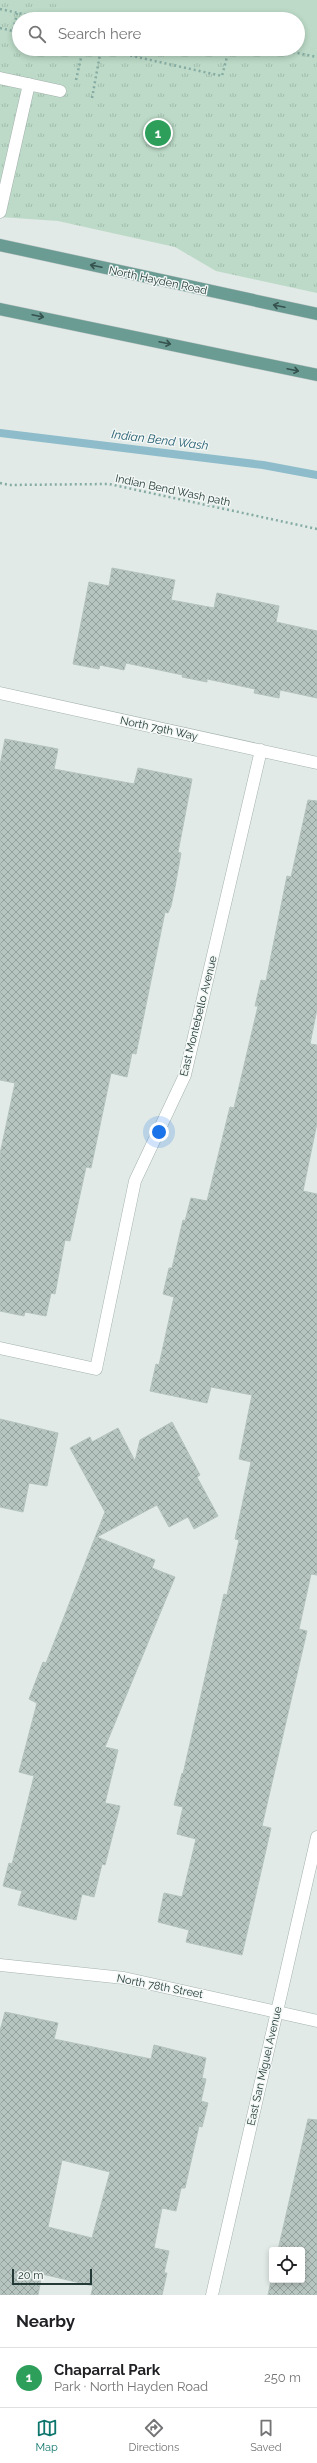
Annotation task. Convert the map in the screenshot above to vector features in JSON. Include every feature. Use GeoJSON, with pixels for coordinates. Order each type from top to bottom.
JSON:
{"type":"FeatureCollection","features":[{"type":"Feature","properties":{"kind":"main road","name":"North Hayden Road"},"geometry":{"type":"LineString","coordinates":[[0,245],[317,314]]}},
{"type":"Feature","properties":{"kind":"main road"},"geometry":{"type":"LineString","coordinates":[[0,308],[317,375]]}},
{"type":"Feature","properties":{"kind":"street"},"geometry":{"type":"LineString","coordinates":[[0,78],[60,91]]}},
{"type":"Feature","properties":{"kind":"street"},"geometry":{"type":"LineString","coordinates":[[0,212],[29,84]]}},
{"type":"Feature","properties":{"kind":"street","name":"North 79th Way"},"geometry":{"type":"LineString","coordinates":[[0,693],[317,763]]}},
{"type":"Feature","properties":{"kind":"street","name":"East Montebello Avenue"},"geometry":{"type":"LineString","coordinates":[[0,1348],[96,1369],[136,1181],[185,1075],[261,750]]}},
{"type":"Feature","properties":{"kind":"street","name":"East San Miguel Avenue"},"geometry":{"type":"LineString","coordinates":[[212,2295],[317,1837]]}},
{"type":"Feature","properties":{"kind":"street","name":"North 78th Street"},"geometry":{"type":"LineString","coordinates":[[0,1965],[124,1978],[317,2021]]}},
{"type":"Feature","properties":{"kind":"path"},"geometry":{"type":"LineString","coordinates":[[0,9],[13,12]]}},
{"type":"Feature","properties":{"kind":"path"},"geometry":{"type":"LineString","coordinates":[[0,28],[12,30]]}},
{"type":"Feature","properties":{"kind":"path"},"geometry":{"type":"LineString","coordinates":[[305,55],[317,57]]}},
{"type":"Feature","properties":{"kind":"path"},"geometry":{"type":"LineString","coordinates":[[75,86],[81,56]]}},
{"type":"Feature","properties":{"kind":"path"},"geometry":{"type":"LineString","coordinates":[[92,98],[100,56]]}},
{"type":"Feature","properties":{"kind":"path"},"geometry":{"type":"LineString","coordinates":[[132,56],[222,76],[226,56]]}},
{"type":"Feature","properties":{"kind":"path","name":"Indian Bend Wash path"},"geometry":{"type":"LineString","coordinates":[[0,483],[9,485],[109,484],[317,529]]}},
{"type":"Feature","properties":{"kind":"green space"},"geometry":{"type":"Polygon","coordinates":[[[0,0],[317,0],[317,293],[216,271],[175,247],[58,221],[0,217],[0,0]]]}},
{"type":"Feature","properties":{"kind":"green space"},"geometry":{"type":"Polygon","coordinates":[[[36,0],[317,0],[317,49],[305,46],[305,12],[93,12],[36,0]]]}},
{"type":"Feature","properties":{"kind":"building"},"geometry":{"type":"Polygon","coordinates":[[[112,568],[175,580],[171,600],[214,608],[217,593],[279,606],[276,622],[317,631],[317,698],[280,690],[279,698],[254,693],[255,689],[207,679],[207,682],[182,677],[183,675],[126,663],[124,670],[100,665],[99,669],[73,664],[89,582],[109,586],[112,568]]]}},
{"type":"Feature","properties":{"kind":"building"},"geometry":{"type":"Polygon","coordinates":[[[5,739],[58,749],[54,769],[134,784],[138,768],[192,779],[178,852],[181,853],[175,887],[171,906],[168,913],[165,912],[136,1054],[132,1053],[127,1077],[111,1073],[91,1168],[86,1167],[70,1241],[65,1240],[55,1294],[51,1293],[46,1316],[25,1312],[24,1316],[0,1311],[0,1154],[15,1083],[0,1080],[0,765],[5,739]]]}},
{"type":"Feature","properties":{"kind":"building"},"geometry":{"type":"Polygon","coordinates":[[[308,800],[317,801],[317,1009],[310,1044],[317,1045],[317,1123],[303,1191],[317,1194],[317,1575],[311,1574],[299,1629],[307,1631],[262,1826],[271,1828],[242,1955],[186,1942],[189,1930],[158,1922],[164,1893],[182,1897],[196,1839],[177,1834],[183,1807],[174,1805],[182,1773],[183,1774],[224,1594],[227,1595],[239,1540],[235,1539],[251,1462],[239,1459],[252,1395],[211,1387],[207,1403],[150,1391],[156,1364],[159,1365],[174,1297],[163,1294],[169,1268],[172,1268],[183,1220],[185,1221],[191,1198],[207,1201],[230,1107],[234,1108],[258,1006],[255,1006],[261,980],[266,981],[287,876],[291,877],[308,800]]]}},
{"type":"Feature","properties":{"kind":"building"},"geometry":{"type":"Polygon","coordinates":[[[0,1419],[58,1433],[47,1486],[29,1483],[23,1512],[0,1507],[0,1419]]]}},
{"type":"Feature","properties":{"kind":"building"},"geometry":{"type":"Polygon","coordinates":[[[172,1422],[200,1475],[197,1477],[218,1516],[194,1529],[188,1517],[169,1527],[157,1505],[97,1537],[155,1560],[152,1568],[175,1577],[105,1747],[118,1750],[105,1803],[120,1806],[105,1865],[102,1864],[94,1897],[82,1894],[76,1920],[18,1905],[22,1891],[3,1886],[9,1863],[12,1864],[34,1776],[19,1772],[37,1703],[29,1699],[43,1662],[46,1663],[105,1512],[70,1448],[90,1437],[92,1442],[118,1428],[135,1461],[140,1440],[172,1422]]]}},
{"type":"Feature","properties":{"kind":"building"},"geometry":{"type":"Polygon","coordinates":[[[5,2012],[58,2023],[54,2039],[151,2059],[154,2045],[206,2058],[202,2078],[206,2079],[201,2101],[208,2103],[202,2127],[199,2126],[185,2188],[181,2188],[176,2211],[162,2208],[154,2248],[169,2251],[164,2273],[167,2273],[162,2295],[91,2295],[93,2286],[42,2274],[38,2295],[0,2295],[0,2031],[5,2012]],[[62,2160],[48,2227],[92,2238],[110,2172],[62,2160]]]}},
{"type":"Feature","properties":{"kind":"building"},"geometry":{"type":"Polygon","coordinates":[[[308,2119],[317,2120],[317,2295],[268,2295],[271,2283],[305,2283],[305,2247],[279,2247],[308,2119]]]}},
{"type":"Feature","properties":{"kind":"waterway","name":"Indian Bend Wash"},"geometry":{"type":"LineString","coordinates":[[0,433],[263,465],[317,475]]}},
{"type":"Feature","properties":{"kind":"place","name":"Chaparral Park"},"geometry":{"type":"Point","coordinates":[158,133]}}]}
